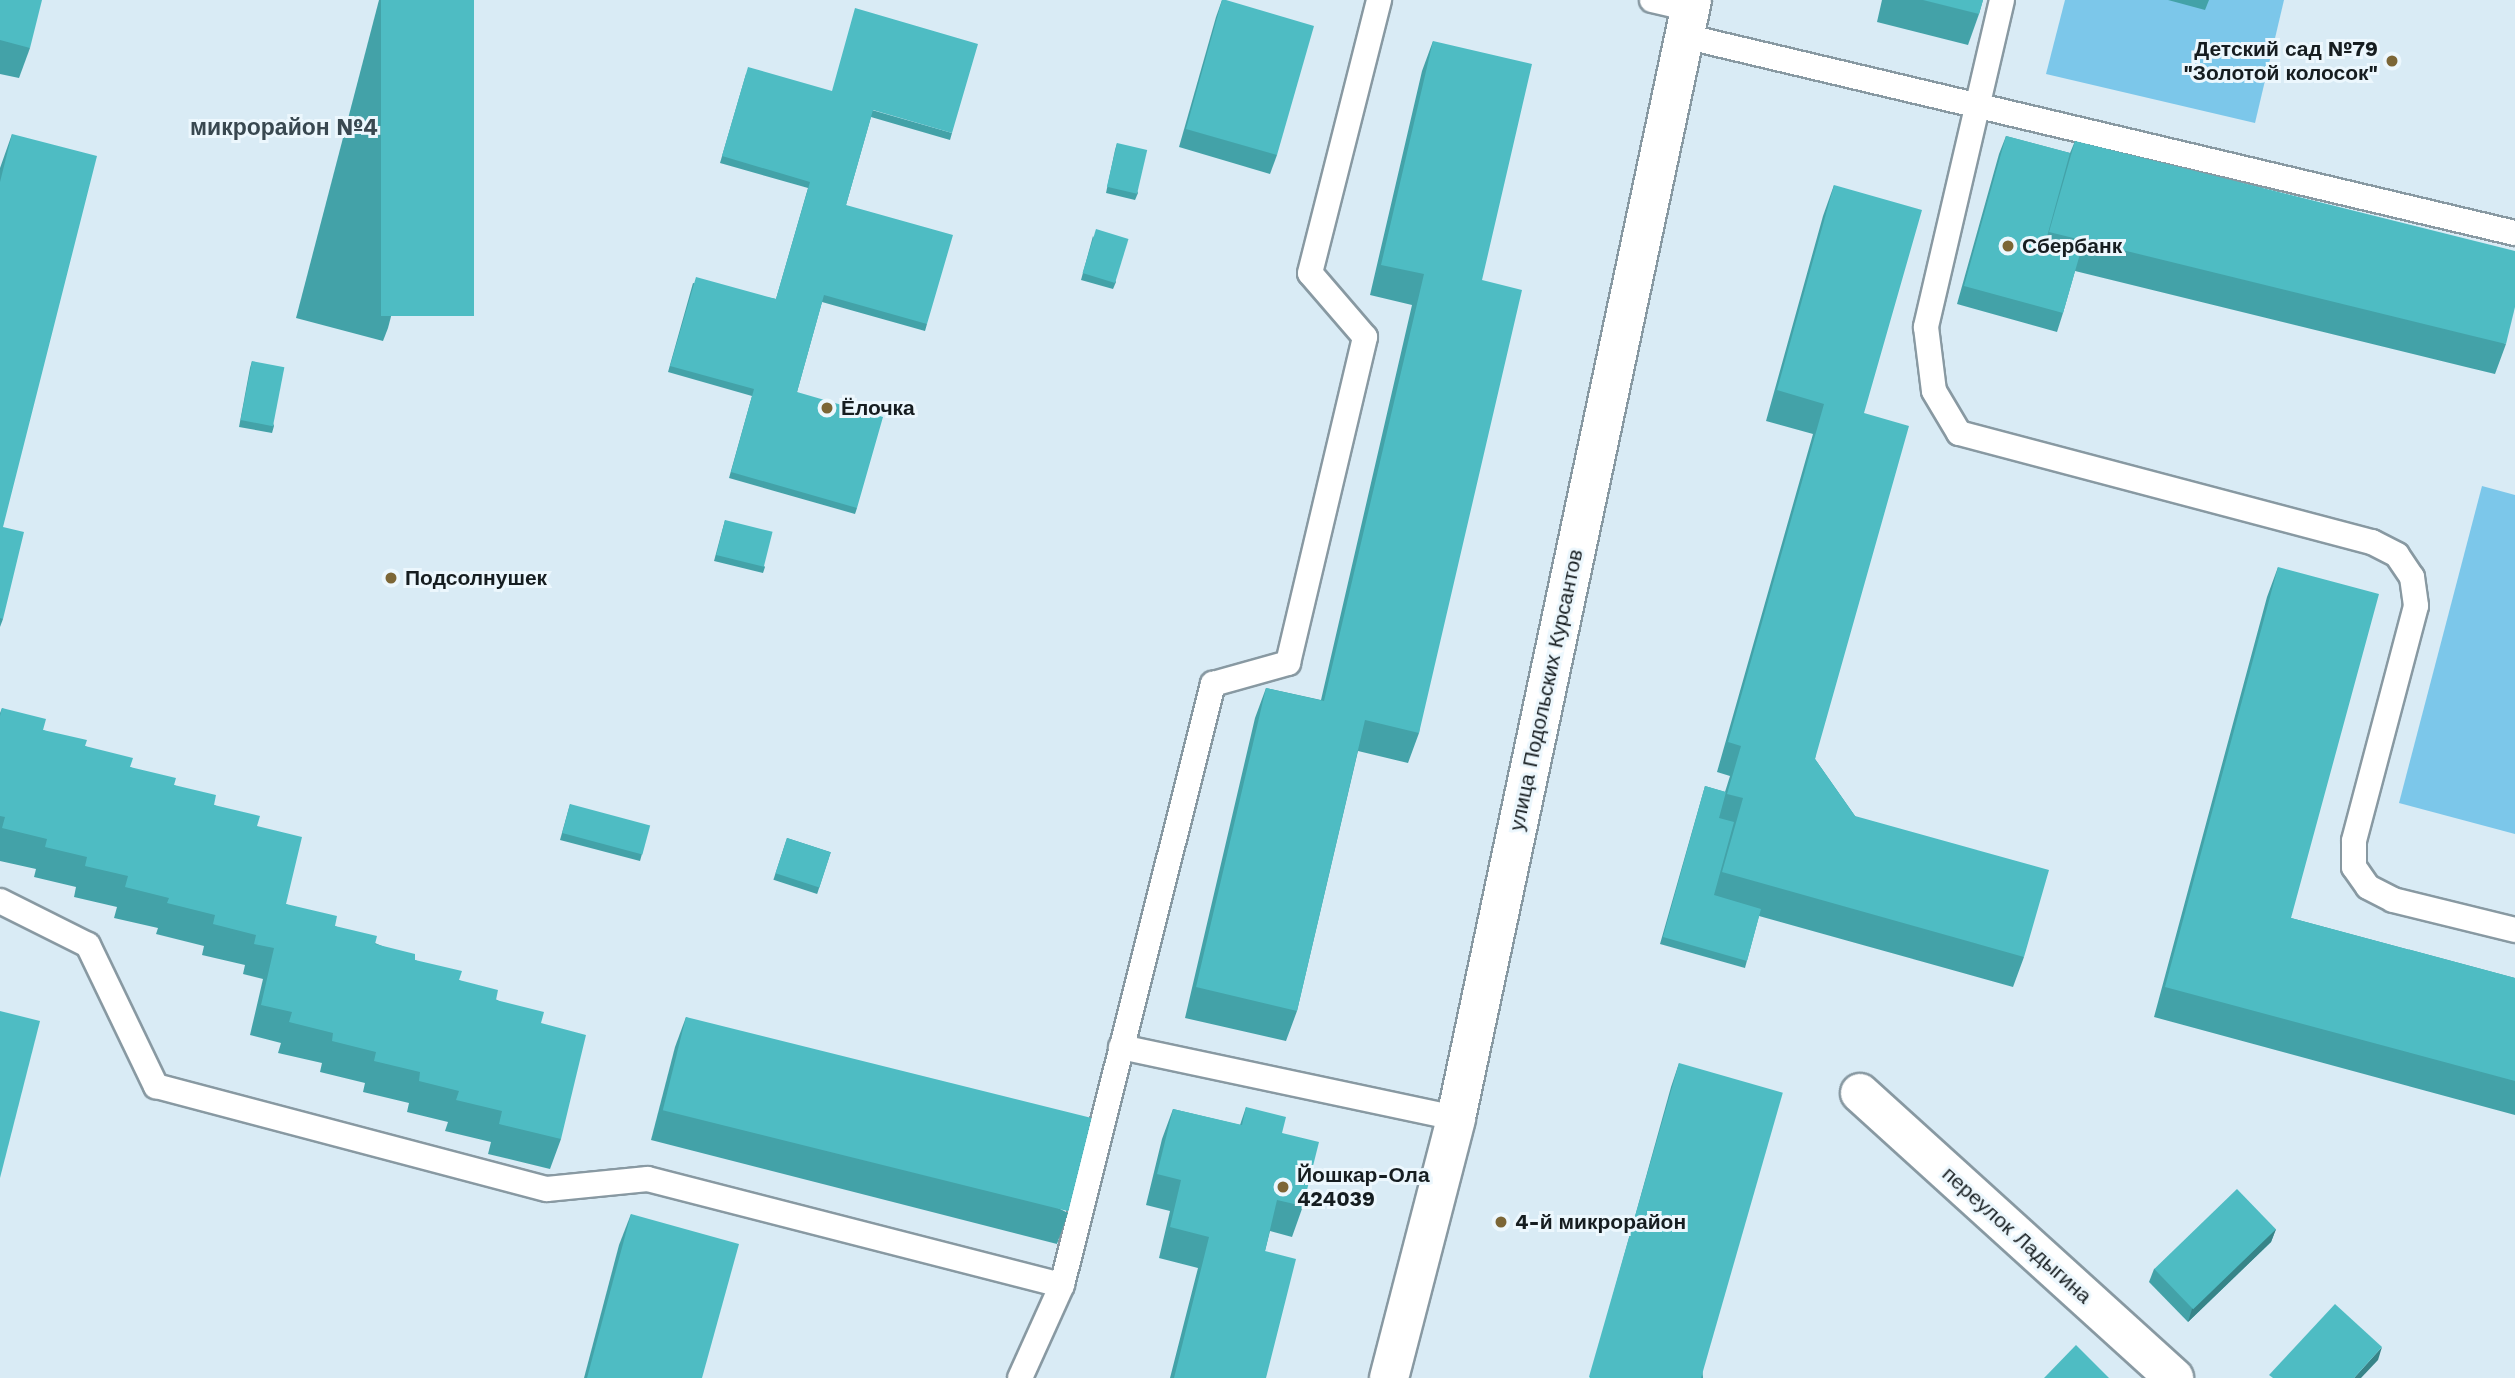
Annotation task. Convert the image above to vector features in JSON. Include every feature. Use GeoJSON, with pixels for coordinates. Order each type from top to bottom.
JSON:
{"type":"FeatureCollection","features":[{"type":"Feature","properties":{"kind":"street","name":"улица Подольских Курсантов"},"geometry":{"type":"LineString","coordinates":[[1390,1378],[1456,1118],[1688,15]]}},
{"type":"Feature","properties":{"kind":"street","name":"переулок Ладыгина"},"geometry":{"type":"LineString","coordinates":[[1860,1093],[2174,1378]]}},
{"type":"Feature","properties":{"kind":"lane"},"geometry":{"type":"LineString","coordinates":[[1020,1378],[1062,1285],[1213,684],[1288,663],[1365,337],[1310,272],[1379,0]]}},
{"type":"Feature","properties":{"kind":"lane"},"geometry":{"type":"LineString","coordinates":[[1653,0],[1688,15],[1975,105],[2515,233]]}},
{"type":"Feature","properties":{"kind":"lane"},"geometry":{"type":"LineString","coordinates":[[2002,0],[1975,105],[1926,327],[1934,391],[1959,433],[2372,542],[2397,555],[2412,577],[2416,606],[2354,841],[2354,867],[2368,887],[2393,900],[2515,930]]}},
{"type":"Feature","properties":{"kind":"lane"},"geometry":{"type":"LineString","coordinates":[[0,901],[88,945],[156,1086],[547,1189],[648,1179],[1062,1285]]}},
{"type":"Feature","properties":{"kind":"lane"},"geometry":{"type":"LineString","coordinates":[[1121,1047],[1456,1118]]}},
{"type":"Feature","properties":{"kind":"shaded area"},"geometry":{"type":"Polygon","coordinates":[[[2065,0],[2284,0],[2255,123],[2046,74],[2065,0]]]}},
{"type":"Feature","properties":{"kind":"shaded area"},"geometry":{"type":"Polygon","coordinates":[[[2482,486],[2515,495],[2515,834],[2399,803],[2482,486]]]}},
{"type":"Feature","properties":{"kind":"building"},"geometry":{"type":"Polygon","coordinates":[[[0,0],[42,0],[30,48],[0,40],[0,0]]]}},
{"type":"Feature","properties":{"kind":"building"},"geometry":{"type":"Polygon","coordinates":[[[381,0],[474,0],[474,316],[381,316],[381,0]]]}},
{"type":"Feature","properties":{"kind":"building"},"geometry":{"type":"Polygon","coordinates":[[[1222,0],[1314,26],[1277,155],[1186,129],[1222,0]]]}},
{"type":"Feature","properties":{"kind":"building"},"geometry":{"type":"Polygon","coordinates":[[[1923,0],[1983,0],[1979,14],[1923,0]]]}},
{"type":"Feature","properties":{"kind":"building"},"geometry":{"type":"Polygon","coordinates":[[[855,8],[978,44],[952,133],[873,110],[846,205],[953,235],[927,324],[824,295],[797,392],[883,417],[857,508],[731,472],[754,389],[670,366],[696,277],[776,299],[810,182],[722,156],[748,67],[832,91],[855,8]]]}},
{"type":"Feature","properties":{"kind":"building"},"geometry":{"type":"Polygon","coordinates":[[[1433,41],[1532,64],[1482,280],[1522,290],[1419,733],[1365,720],[1297,1011],[1196,987],[1266,688],[1324,701],[1424,274],[1381,265],[1433,41]]]}},
{"type":"Feature","properties":{"kind":"building"},"geometry":{"type":"Polygon","coordinates":[[[12,134],[97,156],[3,527],[24,532],[3,619],[0,618],[0,182],[12,134]]]}},
{"type":"Feature","properties":{"kind":"building"},"geometry":{"type":"Polygon","coordinates":[[[2006,136],[2070,153],[2045,244],[2080,254],[2063,313],[1964,286],[2006,136]]]}},
{"type":"Feature","properties":{"kind":"building"},"geometry":{"type":"Polygon","coordinates":[[[2075,141],[2515,251],[2515,307],[2506,344],[2049,232],[2075,141]]]}},
{"type":"Feature","properties":{"kind":"building"},"geometry":{"type":"Polygon","coordinates":[[[1117,143],[1147,150],[1137,194],[1107,187],[1117,143]]]}},
{"type":"Feature","properties":{"kind":"building"},"geometry":{"type":"Polygon","coordinates":[[[1834,185],[1922,210],[1864,413],[1909,426],[1815,759],[1855,816],[2049,870],[2024,957],[1722,872],[1743,798],[1727,794],[1741,746],[1728,742],[1824,404],[1777,390],[1834,185]]]}},
{"type":"Feature","properties":{"kind":"building"},"geometry":{"type":"Polygon","coordinates":[[[1096,229],[1129,239],[1115,283],[1083,273],[1096,229]]]}},
{"type":"Feature","properties":{"kind":"building"},"geometry":{"type":"Polygon","coordinates":[[[252,361],[284,367],[273,426],[241,420],[252,361]]]}},
{"type":"Feature","properties":{"kind":"building"},"geometry":{"type":"Polygon","coordinates":[[[725,520],[773,532],[764,567],[716,555],[725,520]]]}},
{"type":"Feature","properties":{"kind":"building"},"geometry":{"type":"Polygon","coordinates":[[[2278,567],[2379,594],[2291,918],[2515,978],[2515,1081],[2165,987],[2278,567]]]}},
{"type":"Feature","properties":{"kind":"building"},"geometry":{"type":"Polygon","coordinates":[[[2,708],[46,719],[43,730],[87,740],[85,746],[133,758],[130,767],[176,778],[174,785],[216,795],[214,805],[260,816],[257,826],[302,837],[286,904],[337,916],[335,926],[377,936],[375,944],[415,954],[415,960],[462,971],[459,980],[498,990],[496,1000],[544,1012],[541,1023],[586,1035],[561,1139],[499,1124],[502,1111],[456,1100],[459,1091],[419,1081],[420,1072],[374,1061],[376,1052],[332,1041],[333,1033],[289,1022],[292,1012],[261,1005],[274,948],[254,944],[256,935],[213,924],[215,915],[167,903],[169,898],[125,887],[128,876],[85,866],[87,857],[45,847],[47,839],[2,828],[5,817],[0,816],[2,708]]]}},
{"type":"Feature","properties":{"kind":"building"},"geometry":{"type":"Polygon","coordinates":[[[1705,786],[1726,792],[1719,818],[1734,822],[1714,895],[1761,909],[1747,961],[1663,937],[1705,786]]]}},
{"type":"Feature","properties":{"kind":"building"},"geometry":{"type":"Polygon","coordinates":[[[570,804],[650,825],[642,854],[562,833],[570,804]]]}},
{"type":"Feature","properties":{"kind":"building"},"geometry":{"type":"Polygon","coordinates":[[[787,838],[831,852],[819,887],[776,873],[787,838]]]}},
{"type":"Feature","properties":{"kind":"building"},"geometry":{"type":"Polygon","coordinates":[[[0,1011],[40,1021],[0,1178],[0,1011]]]}},
{"type":"Feature","properties":{"kind":"building"},"geometry":{"type":"Polygon","coordinates":[[[686,1017],[1092,1118],[1068,1211],[663,1110],[686,1017]]]}},
{"type":"Feature","properties":{"kind":"building"},"geometry":{"type":"Polygon","coordinates":[[[1679,1063],[1783,1093],[1701,1378],[1589,1377],[1679,1063]]]}},
{"type":"Feature","properties":{"kind":"building"},"geometry":{"type":"Polygon","coordinates":[[[1246,1107],[1286,1117],[1282,1133],[1319,1142],[1303,1206],[1277,1200],[1265,1251],[1296,1259],[1266,1378],[1174,1378],[1209,1237],[1170,1227],[1181,1180],[1157,1174],[1173,1109],[1242,1125],[1246,1107]]]}},
{"type":"Feature","properties":{"kind":"building"},"geometry":{"type":"Polygon","coordinates":[[[2237,1189],[2276,1229],[2193,1309],[2154,1269],[2237,1189]]]}},
{"type":"Feature","properties":{"kind":"building"},"geometry":{"type":"Polygon","coordinates":[[[631,1214],[739,1244],[702,1378],[587,1378],[631,1214]]]}},
{"type":"Feature","properties":{"kind":"building"},"geometry":{"type":"Polygon","coordinates":[[[2335,1304],[2382,1347],[2354,1378],[2273,1378],[2269,1375],[2335,1304]]]}},
{"type":"Feature","properties":{"kind":"building"},"geometry":{"type":"Polygon","coordinates":[[[2076,1345],[2109,1378],[2044,1378],[2076,1345]]]}},
{"type":"Feature","properties":{"kind":"place","name":"Детский сад №79 \"Золотой колосок\""},"geometry":{"type":"Point","coordinates":[2392,61]}},
{"type":"Feature","properties":{"kind":"place","name":"Сбербанк"},"geometry":{"type":"Point","coordinates":[2008,246]}},
{"type":"Feature","properties":{"kind":"place","name":"Ёлочка"},"geometry":{"type":"Point","coordinates":[827,408]}},
{"type":"Feature","properties":{"kind":"place","name":"Подсолнушек"},"geometry":{"type":"Point","coordinates":[391,578]}},
{"type":"Feature","properties":{"kind":"place","name":"Йошкар-Ола 424039"},"geometry":{"type":"Point","coordinates":[1283,1187]}},
{"type":"Feature","properties":{"kind":"place","name":"4-й микрорайон"},"geometry":{"type":"Point","coordinates":[1501,1222]}},
{"type":"Feature","properties":{"kind":"district","name":"микрорайон №4"},"geometry":{"type":"Point","coordinates":[284,128]}}]}
